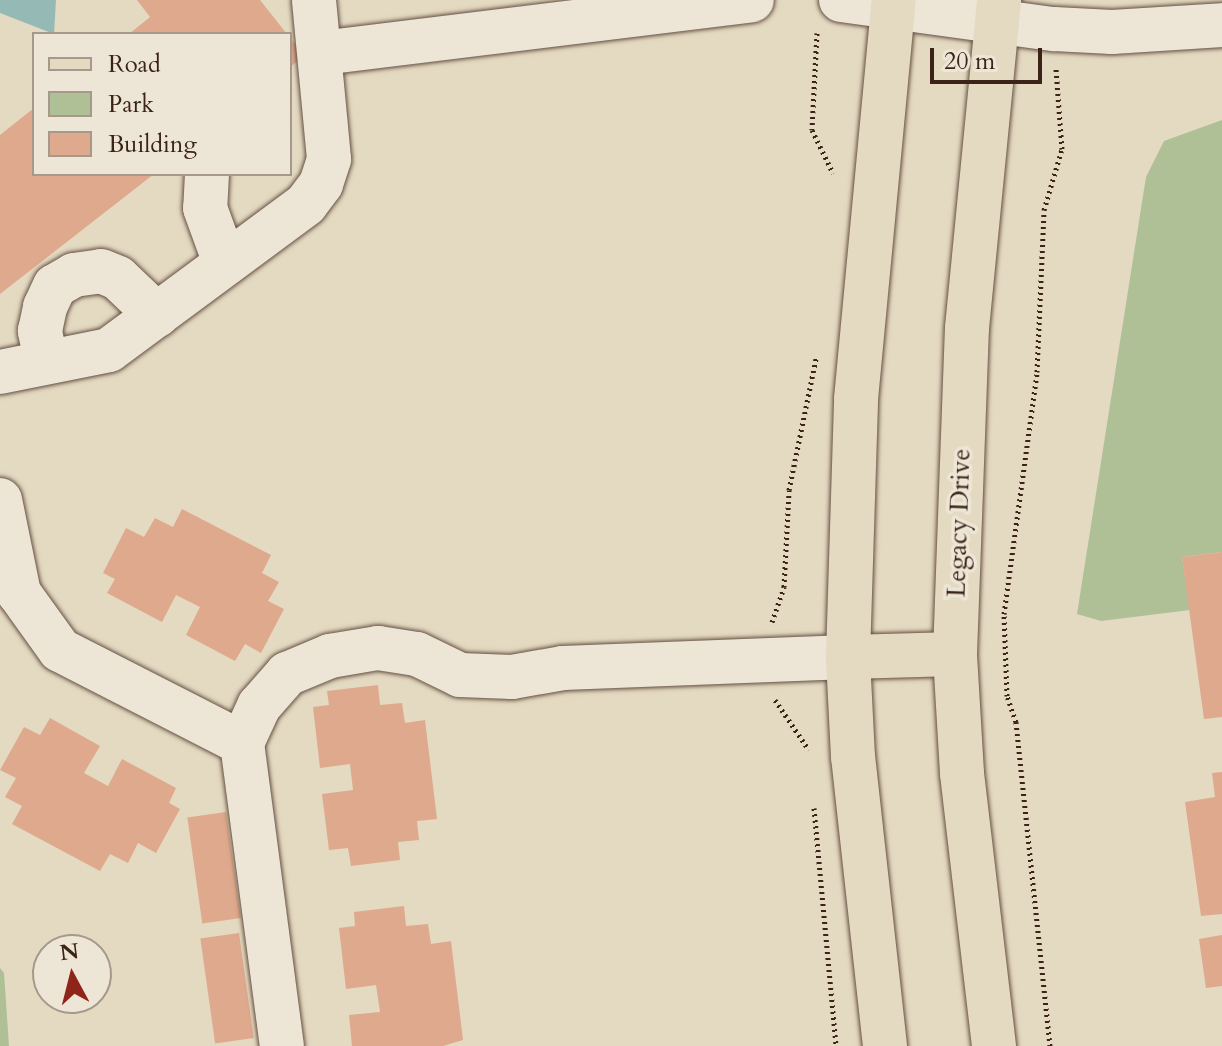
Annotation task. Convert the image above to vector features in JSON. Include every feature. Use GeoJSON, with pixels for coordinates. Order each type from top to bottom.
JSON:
{"type":"FeatureCollection","features":[{"type":"Feature","properties":{"kind":"main road"},"geometry":{"type":"LineString","coordinates":[[885,1046],[853,757],[848,657],[856,399],[894,4]]}},
{"type":"Feature","properties":{"kind":"main road","name":"Legacy Drive"},"geometry":{"type":"LineString","coordinates":[[994,1046],[962,773],[955,654],[967,328],[998,11]]}},
{"type":"Feature","properties":{"kind":"main road"},"geometry":{"type":"LineString","coordinates":[[848,657],[955,654]]}},
{"type":"Feature","properties":{"kind":"street"},"geometry":{"type":"LineString","coordinates":[[0,372],[46,360],[109,350],[306,204],[321,184],[329,159],[312,82],[314,0]]}},
{"type":"Feature","properties":{"kind":"street"},"geometry":{"type":"LineString","coordinates":[[312,82],[752,0]]}},
{"type":"Feature","properties":{"kind":"street"},"geometry":{"type":"LineString","coordinates":[[841,0],[998,11],[1112,32],[1222,25]]}},
{"type":"Feature","properties":{"kind":"street"},"geometry":{"type":"LineString","coordinates":[[207,176],[205,208],[225,263]]}},
{"type":"Feature","properties":{"kind":"street"},"geometry":{"type":"LineString","coordinates":[[46,360],[40,331],[45,307],[55,286],[74,275],[101,271],[118,278],[157,315]]}},
{"type":"Feature","properties":{"kind":"street"},"geometry":{"type":"LineString","coordinates":[[0,500],[19,593],[60,650],[242,743]]}},
{"type":"Feature","properties":{"kind":"street"},"geometry":{"type":"LineString","coordinates":[[282,1046],[242,743],[259,706],[287,674],[330,656],[378,648],[417,654],[460,675],[512,677],[563,668],[848,657]]}},
{"type":"Feature","properties":{"kind":"path"},"geometry":{"type":"LineString","coordinates":[[1050,1046],[1016,722],[1007,696],[1004,614],[1037,372],[1044,210],[1062,149],[1057,76]]}},
{"type":"Feature","properties":{"kind":"green space"},"geometry":{"type":"Polygon","coordinates":[[[1222,120],[1222,552],[1182,557],[1190,610],[1101,621],[1077,614],[1146,177],[1164,141],[1222,120]]]}},
{"type":"Feature","properties":{"kind":"green space"},"geometry":{"type":"Polygon","coordinates":[[[0,968],[4,973],[9,1046],[0,1046],[0,968]]]}},
{"type":"Feature","properties":{"kind":"water"},"geometry":{"type":"Polygon","coordinates":[[[0,0],[56,0],[54,32],[0,13],[0,0]]]}},
{"type":"Feature","properties":{"kind":"building"},"geometry":{"type":"Polygon","coordinates":[[[137,0],[260,0],[285,32],[131,32],[150,17],[137,0]]]}},
{"type":"Feature","properties":{"kind":"building"},"geometry":{"type":"Polygon","coordinates":[[[292,41],[304,56],[292,65],[292,41]]]}},
{"type":"Feature","properties":{"kind":"building"},"geometry":{"type":"Polygon","coordinates":[[[32,110],[32,176],[151,176],[0,294],[0,135],[32,110]]]}},
{"type":"Feature","properties":{"kind":"building"},"geometry":{"type":"Polygon","coordinates":[[[182,509],[271,555],[262,573],[279,582],[268,601],[284,609],[261,653],[245,644],[235,661],[186,635],[200,607],[176,595],[162,622],[107,593],[115,579],[103,573],[126,528],[144,537],[155,518],[173,527],[182,509]]]}},
{"type":"Feature","properties":{"kind":"building"},"geometry":{"type":"Polygon","coordinates":[[[1222,552],[1222,717],[1204,719],[1182,557],[1222,552]]]}},
{"type":"Feature","properties":{"kind":"building"},"geometry":{"type":"Polygon","coordinates":[[[378,685],[380,705],[402,703],[405,723],[425,720],[437,819],[417,821],[419,840],[398,842],[400,860],[351,866],[348,848],[329,850],[322,794],[353,790],[350,764],[320,768],[313,707],[329,705],[327,691],[378,685]]]}},
{"type":"Feature","properties":{"kind":"building"},"geometry":{"type":"Polygon","coordinates":[[[50,718],[100,746],[84,773],[108,786],[122,759],[176,788],[169,803],[180,809],[156,853],[138,843],[128,863],[110,854],[100,871],[12,824],[22,806],[5,797],[16,778],[0,770],[24,727],[40,735],[50,718]]]}},
{"type":"Feature","properties":{"kind":"building"},"geometry":{"type":"Polygon","coordinates":[[[1222,772],[1222,914],[1201,916],[1185,802],[1215,797],[1212,773],[1222,772]]]}},
{"type":"Feature","properties":{"kind":"building"},"geometry":{"type":"Polygon","coordinates":[[[226,812],[241,918],[202,923],[187,817],[226,812]]]}},
{"type":"Feature","properties":{"kind":"building"},"geometry":{"type":"Polygon","coordinates":[[[404,906],[406,926],[428,924],[431,944],[451,941],[463,1040],[443,1046],[352,1046],[349,1015],[380,1012],[376,985],[346,989],[339,928],[355,926],[354,912],[404,906]]]}},
{"type":"Feature","properties":{"kind":"building"},"geometry":{"type":"Polygon","coordinates":[[[239,933],[254,1038],[215,1043],[200,938],[239,933]]]}},
{"type":"Feature","properties":{"kind":"building"},"geometry":{"type":"Polygon","coordinates":[[[1222,935],[1222,986],[1206,988],[1199,939],[1222,935]]]}}]}
